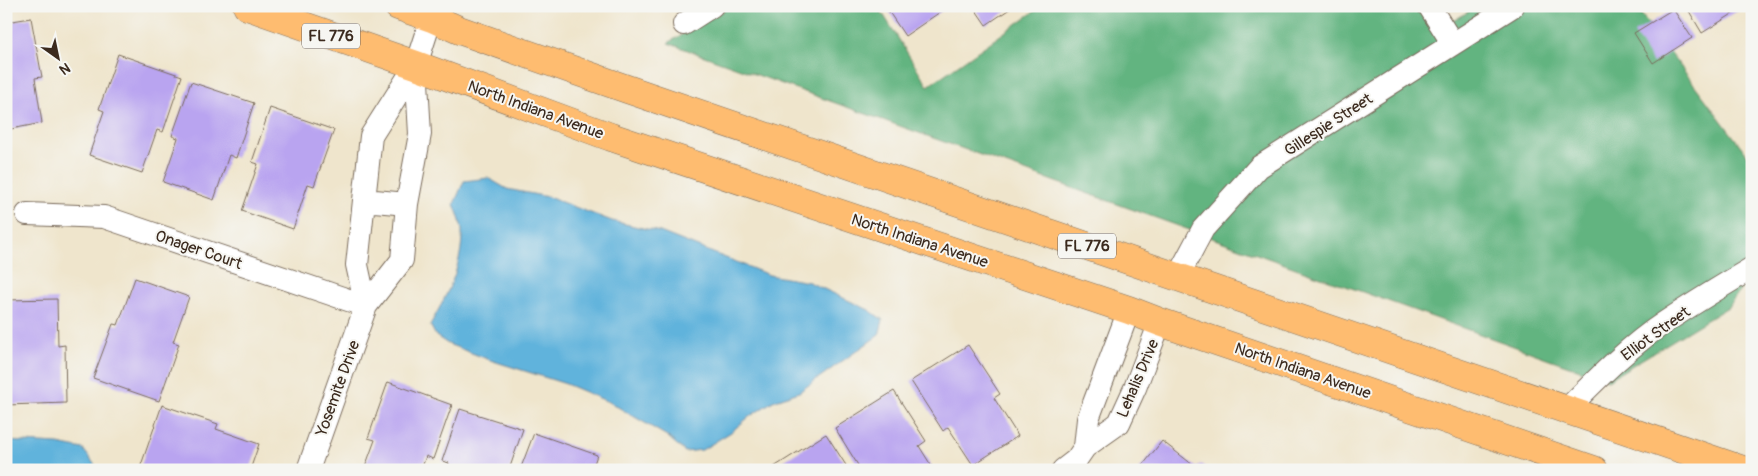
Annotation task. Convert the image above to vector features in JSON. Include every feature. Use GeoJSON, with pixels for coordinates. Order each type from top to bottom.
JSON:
{"type":"FeatureCollection","features":[{"type":"Feature","properties":{"kind":"main road","name":"North Indiana Avenue"},"geometry":{"type":"LineString","coordinates":[[247,6],[416,65],[611,137],[1129,310],[1594,470]]}},
{"type":"Feature","properties":{"kind":"main road","name":"FL 776"},"geometry":{"type":"LineString","coordinates":[[398,6],[434,12],[459,30],[599,79],[1743,470]]}},
{"type":"Feature","properties":{"kind":"street"},"geometry":{"type":"LineString","coordinates":[[684,24],[712,6]]}},
{"type":"Feature","properties":{"kind":"street"},"geometry":{"type":"LineString","coordinates":[[1429,6],[1453,44]]}},
{"type":"Feature","properties":{"kind":"street","name":"Gillespie Street"},"geometry":{"type":"LineString","coordinates":[[1177,278],[1203,229],[1259,167],[1513,6]]}},
{"type":"Feature","properties":{"kind":"street"},"geometry":{"type":"LineString","coordinates":[[366,306],[357,265],[371,136],[416,65],[434,12]]}},
{"type":"Feature","properties":{"kind":"street","name":"Yosemite Drive"},"geometry":{"type":"LineString","coordinates":[[308,470],[366,306],[402,260],[407,204],[420,134],[416,65]]}},
{"type":"Feature","properties":{"kind":"street"},"geometry":{"type":"LineString","coordinates":[[364,200],[407,204]]}},
{"type":"Feature","properties":{"kind":"street","name":"Onager Court"},"geometry":{"type":"LineString","coordinates":[[27,214],[104,217],[366,306]]}},
{"type":"Feature","properties":{"kind":"street","name":"Elliot Street"},"geometry":{"type":"LineString","coordinates":[[1566,410],[1632,347],[1655,330],[1752,268]]}},
{"type":"Feature","properties":{"kind":"street","name":"Lehalis Drive"},"geometry":{"type":"LineString","coordinates":[[1085,447],[1088,419],[1129,310]]}},
{"type":"Feature","properties":{"kind":"street","name":"Lehalis Drive"},"geometry":{"type":"LineString","coordinates":[[1063,470],[1076,460],[1085,447],[1119,423],[1135,388],[1160,322]]}},
{"type":"Feature","properties":{"kind":"green space"},"geometry":{"type":"Polygon","coordinates":[[[731,6],[878,6],[928,86],[1042,6],[1431,6],[1447,25],[1477,6],[1635,6],[1752,161],[1752,274],[1728,307],[1608,380],[668,43],[731,6]]]}},
{"type":"Feature","properties":{"kind":"water"},"geometry":{"type":"Polygon","coordinates":[[[488,178],[507,189],[548,197],[612,221],[660,232],[769,275],[809,282],[869,310],[883,320],[879,335],[799,392],[773,401],[731,432],[702,450],[685,452],[667,436],[611,403],[566,384],[490,360],[448,344],[436,336],[430,325],[453,279],[462,243],[462,230],[454,204],[464,181],[488,178]]]}},
{"type":"Feature","properties":{"kind":"water"},"geometry":{"type":"Polygon","coordinates":[[[6,441],[58,444],[83,449],[97,470],[6,470],[6,441]]]}},
{"type":"Feature","properties":{"kind":"building"},"geometry":{"type":"Polygon","coordinates":[[[885,6],[945,6],[946,8],[905,36],[885,6]]]}},
{"type":"Feature","properties":{"kind":"building"},"geometry":{"type":"Polygon","coordinates":[[[973,6],[1014,6],[986,25],[973,6]]]}},
{"type":"Feature","properties":{"kind":"building"},"geometry":{"type":"Polygon","coordinates":[[[1686,6],[1741,6],[1742,8],[1702,33],[1686,6]]]}},
{"type":"Feature","properties":{"kind":"building"},"geometry":{"type":"Polygon","coordinates":[[[1673,9],[1692,38],[1653,63],[1634,33],[1673,9]]]}},
{"type":"Feature","properties":{"kind":"building"},"geometry":{"type":"Polygon","coordinates":[[[31,18],[42,77],[35,78],[42,123],[6,130],[6,22],[31,18]]]}},
{"type":"Feature","properties":{"kind":"building"},"geometry":{"type":"Polygon","coordinates":[[[118,54],[182,76],[163,132],[157,130],[142,173],[89,155],[104,111],[99,109],[118,54]]]}},
{"type":"Feature","properties":{"kind":"building"},"geometry":{"type":"Polygon","coordinates":[[[191,82],[254,103],[236,158],[229,155],[214,200],[163,182],[178,138],[172,136],[191,82]]]}},
{"type":"Feature","properties":{"kind":"building"},"geometry":{"type":"Polygon","coordinates":[[[270,108],[334,130],[314,186],[308,184],[293,229],[242,211],[258,164],[252,162],[270,108]]]}},
{"type":"Feature","properties":{"kind":"building"},"geometry":{"type":"Polygon","coordinates":[[[135,278],[189,297],[173,342],[179,344],[159,401],[93,378],[113,324],[118,325],[135,278]]]}},
{"type":"Feature","properties":{"kind":"building"},"geometry":{"type":"Polygon","coordinates":[[[57,299],[58,346],[65,345],[66,403],[6,405],[6,300],[57,299]]]}},
{"type":"Feature","properties":{"kind":"building"},"geometry":{"type":"Polygon","coordinates":[[[968,345],[1000,394],[994,398],[1018,436],[973,465],[948,427],[943,431],[911,381],[968,345]]]}},
{"type":"Feature","properties":{"kind":"building"},"geometry":{"type":"Polygon","coordinates":[[[388,382],[452,405],[433,459],[426,456],[421,470],[364,470],[375,440],[368,438],[388,382]]]}},
{"type":"Feature","properties":{"kind":"building"},"geometry":{"type":"Polygon","coordinates":[[[894,391],[926,441],[919,446],[934,470],[861,470],[835,428],[894,391]]]}},
{"type":"Feature","properties":{"kind":"building"},"geometry":{"type":"Polygon","coordinates":[[[162,405],[218,424],[216,429],[259,444],[250,470],[145,470],[140,468],[162,405]]]}},
{"type":"Feature","properties":{"kind":"building"},"geometry":{"type":"Polygon","coordinates":[[[460,409],[523,429],[509,470],[447,470],[449,463],[442,461],[460,409]]]}},
{"type":"Feature","properties":{"kind":"building"},"geometry":{"type":"Polygon","coordinates":[[[534,433],[597,455],[592,470],[520,470],[534,433]]]}},
{"type":"Feature","properties":{"kind":"building"},"geometry":{"type":"Polygon","coordinates":[[[826,434],[849,470],[775,470],[774,467],[826,434]]]}},
{"type":"Feature","properties":{"kind":"building"},"geometry":{"type":"Polygon","coordinates":[[[1162,441],[1197,468],[1201,464],[1208,470],[1139,470],[1162,441]]]}}]}
